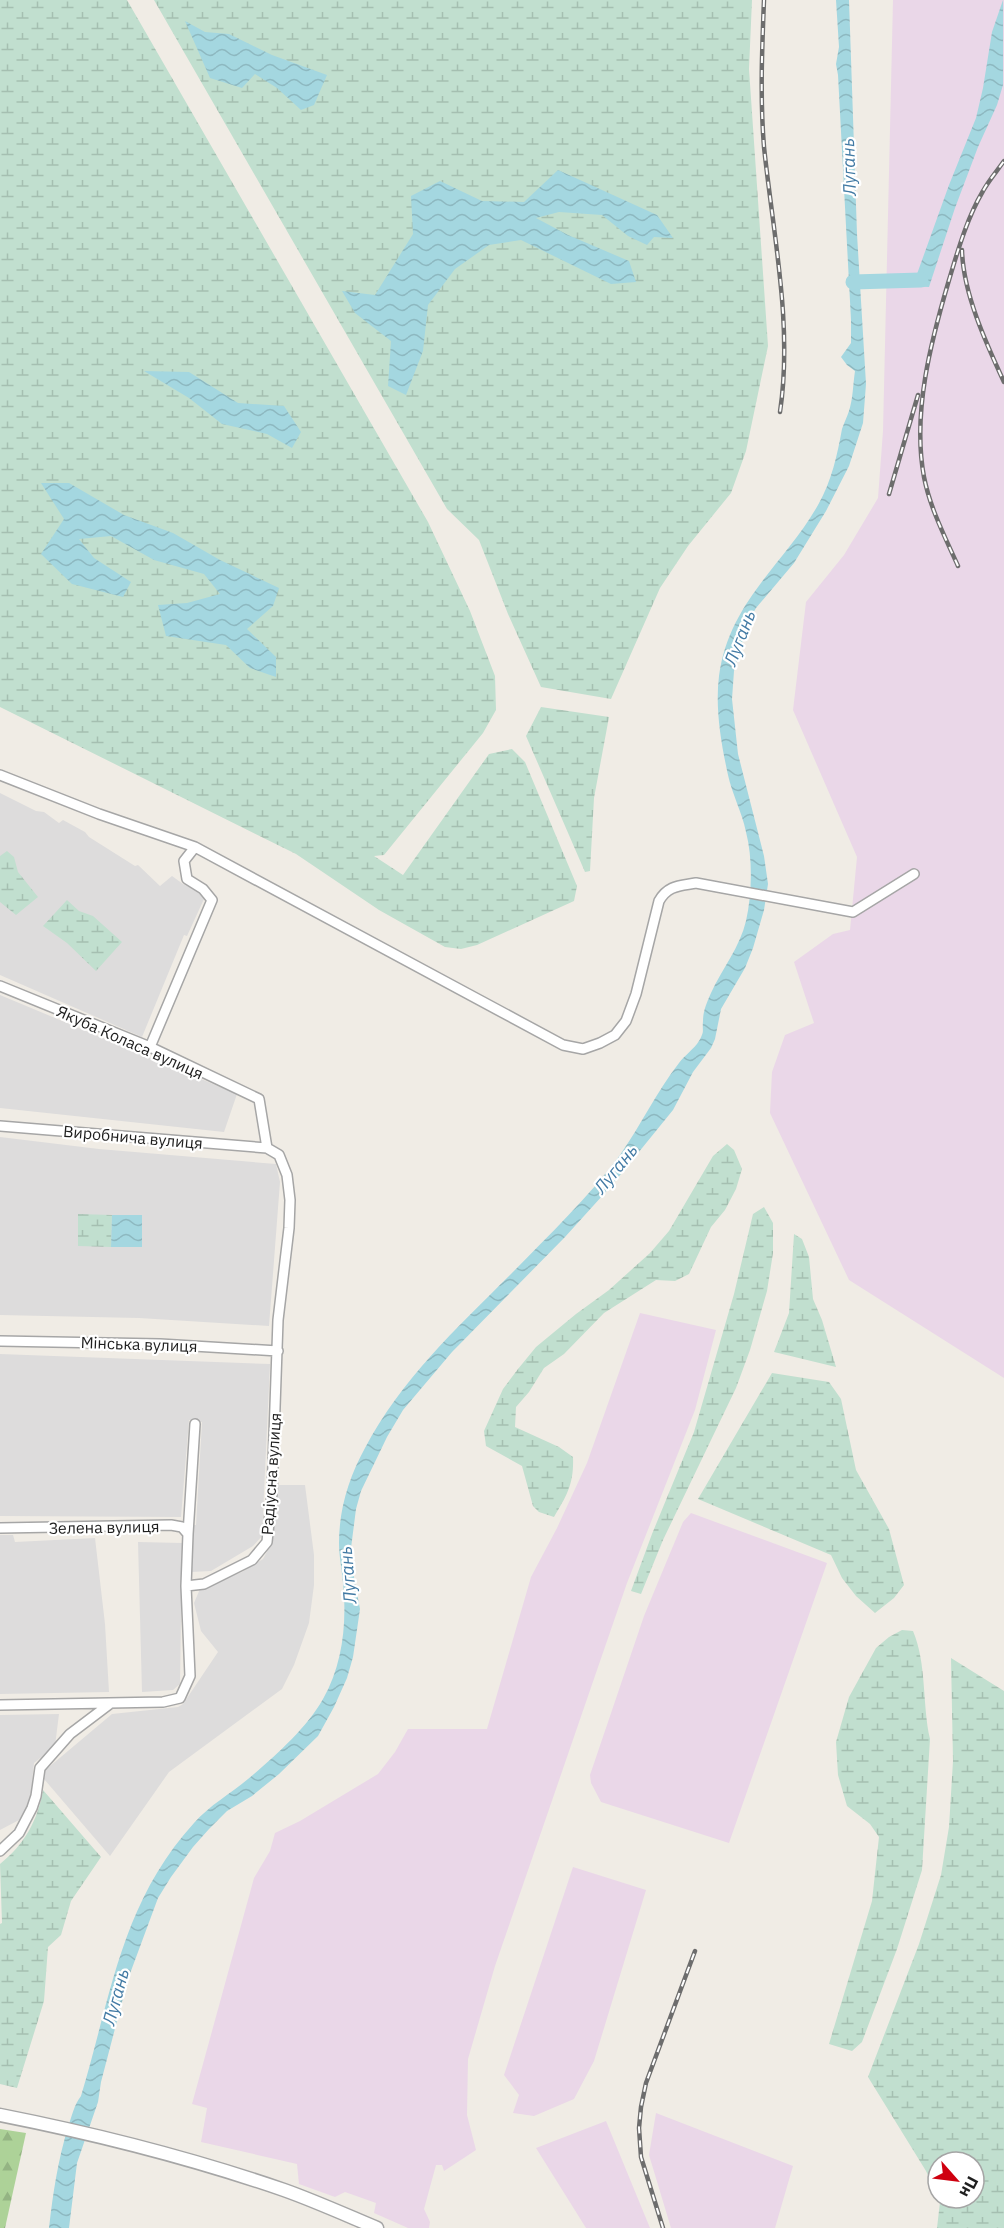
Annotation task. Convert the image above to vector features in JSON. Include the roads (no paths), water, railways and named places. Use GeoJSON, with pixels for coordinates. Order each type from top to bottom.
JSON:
{"type":"FeatureCollection","features":[{"type":"Feature","properties":{"kind":"street"},"geometry":{"type":"LineString","coordinates":[[0,775],[195,847],[563,1045],[583,1049],[615,1035],[626,1021],[636,994],[660,901],[665,891],[696,883],[853,912],[914,874]]}},
{"type":"Feature","properties":{"kind":"street"},"geometry":{"type":"LineString","coordinates":[[150,1047],[212,900],[203,889],[187,879],[184,861],[195,847]]}},
{"type":"Feature","properties":{"kind":"street","name":"Якуба Коласа вулиця"},"geometry":{"type":"LineString","coordinates":[[0,986],[150,1047],[259,1099],[267,1148]]}},
{"type":"Feature","properties":{"kind":"street","name":"Виробнича вулиця"},"geometry":{"type":"LineString","coordinates":[[0,1126],[267,1148]]}},
{"type":"Feature","properties":{"kind":"street","name":"Радіусна вулиця"},"geometry":{"type":"LineString","coordinates":[[186,1586],[204,1584],[252,1560],[267,1542],[272,1493],[278,1320],[288,1239],[290,1200],[287,1175],[279,1155],[267,1148]]}},
{"type":"Feature","properties":{"kind":"street","name":"Мінська вулиця"},"geometry":{"type":"LineString","coordinates":[[0,1341],[160,1344],[278,1351]]}},
{"type":"Feature","properties":{"kind":"street"},"geometry":{"type":"LineString","coordinates":[[0,1705],[163,1702],[180,1698],[190,1676],[186,1586],[195,1424]]}},
{"type":"Feature","properties":{"kind":"street","name":"Зелена вулиця"},"geometry":{"type":"LineString","coordinates":[[0,1528],[171,1525],[182,1527],[188,1534]]}},
{"type":"Feature","properties":{"kind":"street"},"geometry":{"type":"LineString","coordinates":[[0,1851],[19,1833],[32,1808],[40,1768],[70,1734],[111,1703]]}},
{"type":"Feature","properties":{"kind":"street"},"geometry":{"type":"LineString","coordinates":[[0,2115],[142,2147],[285,2190],[377,2228]]}},
{"type":"Feature","properties":{"kind":"water","name":"Лугань"},"geometry":{"type":"Polygon","coordinates":[[[836,0],[849,0],[857,234],[866,384],[863,423],[849,466],[826,511],[794,563],[756,608],[748,622],[734,671],[732,699],[738,754],[764,856],[768,884],[764,910],[753,948],[745,968],[721,1009],[711,1048],[693,1072],[673,1110],[612,1185],[565,1237],[452,1352],[403,1410],[387,1437],[361,1491],[356,1509],[350,1556],[360,1609],[353,1657],[347,1678],[318,1736],[279,1774],[252,1796],[227,1811],[209,1829],[193,1847],[158,1898],[128,1979],[101,2082],[98,2102],[77,2163],[69,2228],[49,2228],[56,2177],[68,2127],[81,2096],[121,1952],[150,1885],[169,1854],[194,1823],[289,1742],[308,1721],[330,1686],[339,1657],[344,1628],[339,1530],[350,1482],[365,1448],[413,1376],[568,1216],[620,1155],[671,1074],[699,1041],[703,1033],[704,1014],[708,1000],[743,931],[750,900],[750,854],[723,751],[718,713],[719,676],[734,626],[746,605],[790,546],[823,496],[850,406],[855,371],[841,357],[851,343],[851,320],[836,64],[839,47],[836,0]]]}},
{"type":"Feature","properties":{"kind":"water"},"geometry":{"type":"Polygon","coordinates":[[[1003,0],[1003,85],[997,105],[955,208],[929,287],[903,286],[901,274],[917,274],[976,118],[992,32],[1003,0]]]}},
{"type":"Feature","properties":{"kind":"water"},"geometry":{"type":"Polygon","coordinates":[[[185,21],[205,32],[229,34],[272,55],[327,75],[314,105],[301,110],[277,88],[255,74],[242,88],[210,78],[185,21]]]}},
{"type":"Feature","properties":{"kind":"water"},"geometry":{"type":"Polygon","coordinates":[[[558,170],[657,215],[673,238],[654,237],[647,245],[628,236],[602,215],[559,212],[536,218],[568,235],[629,261],[636,282],[611,284],[521,240],[489,245],[455,269],[428,305],[423,351],[406,395],[388,386],[391,341],[355,313],[342,291],[375,295],[413,234],[411,196],[440,181],[482,201],[524,202],[558,170]]]}},
{"type":"Feature","properties":{"kind":"water"},"geometry":{"type":"Polygon","coordinates":[[[144,371],[189,372],[238,403],[284,406],[301,432],[292,448],[267,434],[222,424],[189,398],[144,371]]]}},
{"type":"Feature","properties":{"kind":"water"},"geometry":{"type":"Polygon","coordinates":[[[41,483],[69,483],[124,515],[173,533],[220,560],[279,588],[273,606],[247,629],[276,657],[276,677],[250,668],[226,645],[166,636],[158,605],[187,603],[220,594],[204,574],[154,560],[111,536],[79,539],[94,558],[131,582],[123,597],[72,584],[41,554],[64,519],[41,483]]]}},
{"type":"Feature","properties":{"kind":"water"},"geometry":{"type":"Polygon","coordinates":[[[112,1215],[142,1215],[142,1247],[111,1247],[112,1215]]]}},
{"type":"Feature","properties":{"kind":"waterway"},"geometry":{"type":"LineString","coordinates":[[853,282],[921,280]]}},
{"type":"Feature","properties":{"kind":"railway"},"geometry":{"type":"LineString","coordinates":[[764,0],[762,74],[764,147],[783,313],[784,346],[780,412]]}},
{"type":"Feature","properties":{"kind":"railway"},"geometry":{"type":"LineString","coordinates":[[958,566],[934,511],[924,477],[920,428],[922,403],[930,352],[959,246],[977,201],[1004,161]]}},
{"type":"Feature","properties":{"kind":"railway"},"geometry":{"type":"LineString","coordinates":[[962,250],[966,283],[971,300],[1004,382]]}},
{"type":"Feature","properties":{"kind":"railway"},"geometry":{"type":"LineString","coordinates":[[889,494],[918,395]]}},
{"type":"Feature","properties":{"kind":"railway"},"geometry":{"type":"LineString","coordinates":[[663,2228],[641,2157],[639,2128],[641,2107],[646,2083],[695,1951]]}}]}
